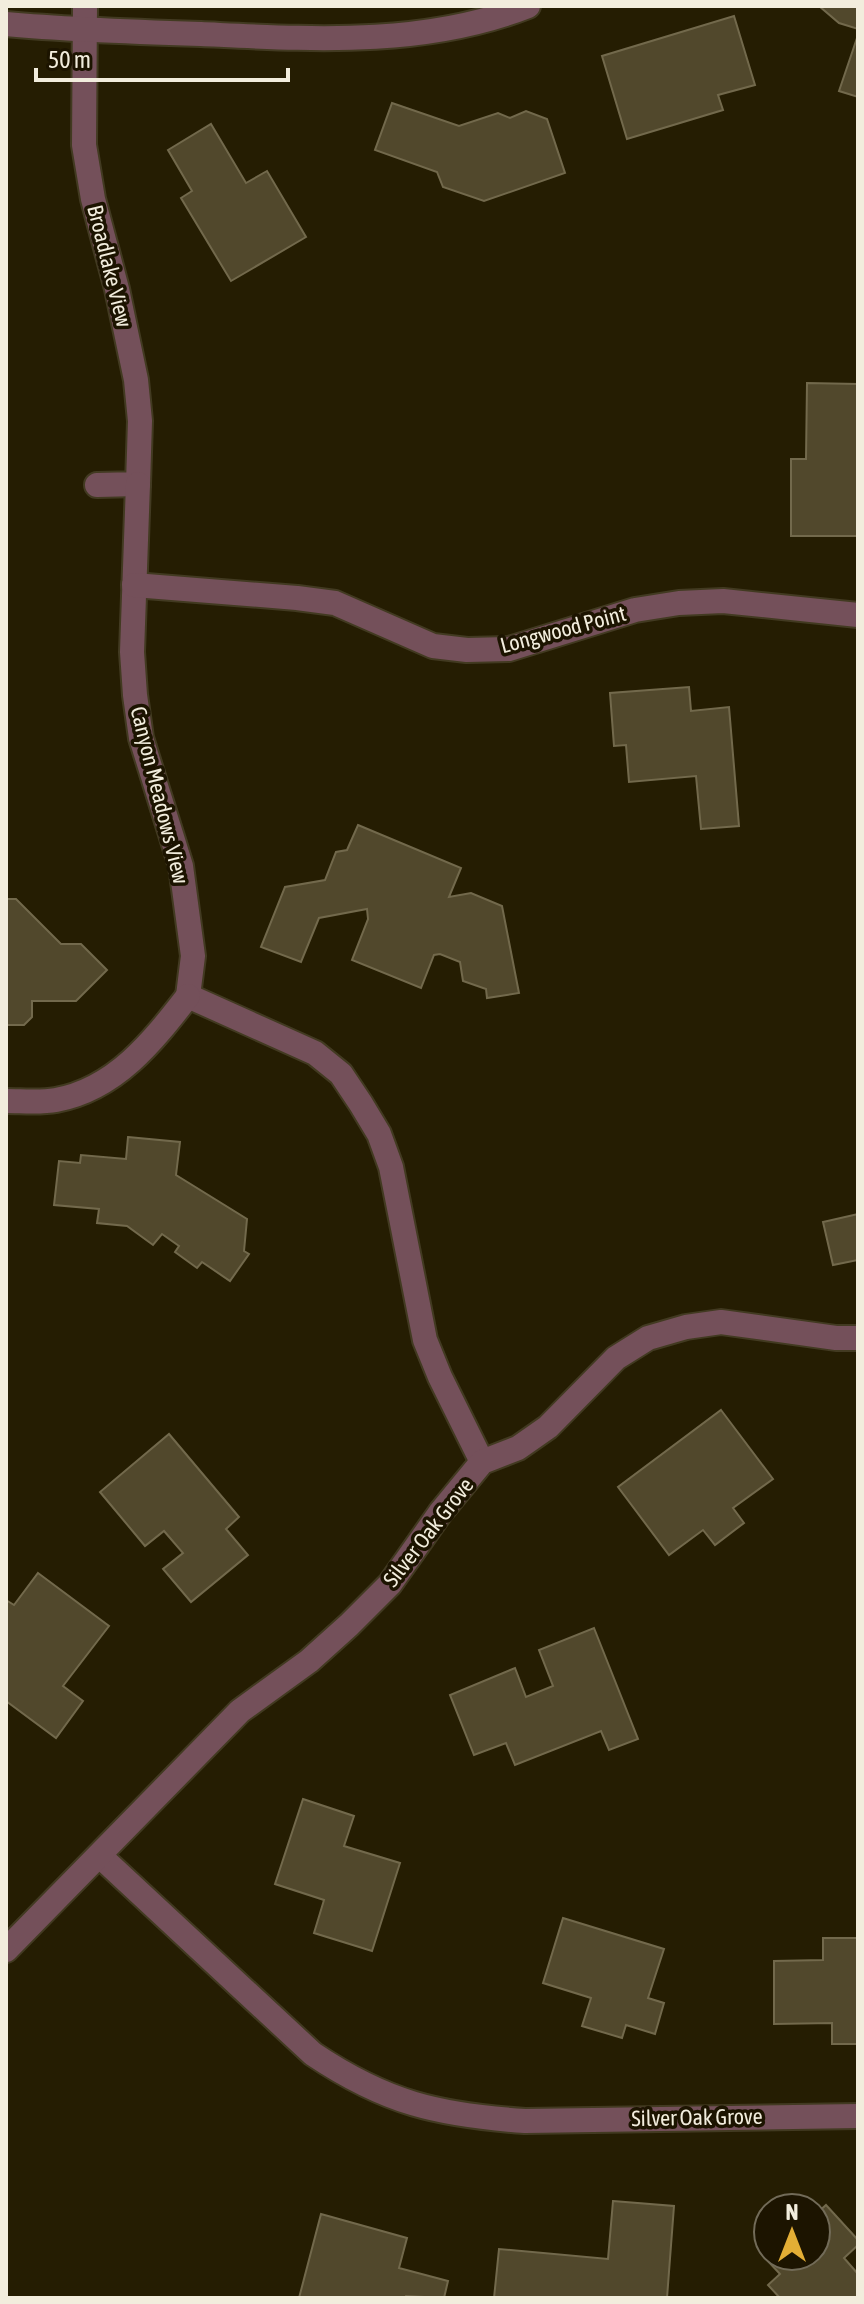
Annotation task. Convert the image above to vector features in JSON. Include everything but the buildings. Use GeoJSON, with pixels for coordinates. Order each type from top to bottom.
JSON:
{"type":"FeatureCollection","features":[{"type":"Feature","properties":{"kind":"street"},"geometry":{"type":"LineString","coordinates":[[6,24],[85,18],[312,39],[368,38],[470,23],[528,6]]}},
{"type":"Feature","properties":{"kind":"street","name":"Broadlake View"},"geometry":{"type":"LineString","coordinates":[[85,18],[84,145],[93,199],[120,302],[136,380],[140,421],[138,484]]}},
{"type":"Feature","properties":{"kind":"street"},"geometry":{"type":"LineString","coordinates":[[97,485],[138,484]]}},
{"type":"Feature","properties":{"kind":"street","name":"Canyon Meadows View"},"geometry":{"type":"LineString","coordinates":[[138,484],[132,652],[135,695],[141,738],[181,866],[193,956],[188,996]]}},
{"type":"Feature","properties":{"kind":"street","name":"Longwood Point"},"geometry":{"type":"LineString","coordinates":[[134,585],[335,603],[433,646],[467,650],[509,649],[635,610],[679,603],[723,601],[858,615]]}},
{"type":"Feature","properties":{"kind":"street"},"geometry":{"type":"LineString","coordinates":[[6,1101],[54,1100],[91,1090],[123,1068],[152,1041],[188,996],[315,1053],[341,1074],[379,1134],[391,1167],[425,1340],[482,1462]]}},
{"type":"Feature","properties":{"kind":"street","name":"Silver Oak Grove"},"geometry":{"type":"LineString","coordinates":[[6,1950],[240,1711],[309,1661],[390,1584],[440,1513],[482,1462],[518,1448],[548,1427],[616,1358],[648,1338],[686,1327],[721,1322],[836,1338],[858,1338]]}},
{"type":"Feature","properties":{"kind":"street","name":"Silver Oak Grove"},"geometry":{"type":"LineString","coordinates":[[100,1856],[313,2054],[382,2094],[429,2110],[477,2118],[525,2121],[858,2116]]}}]}
